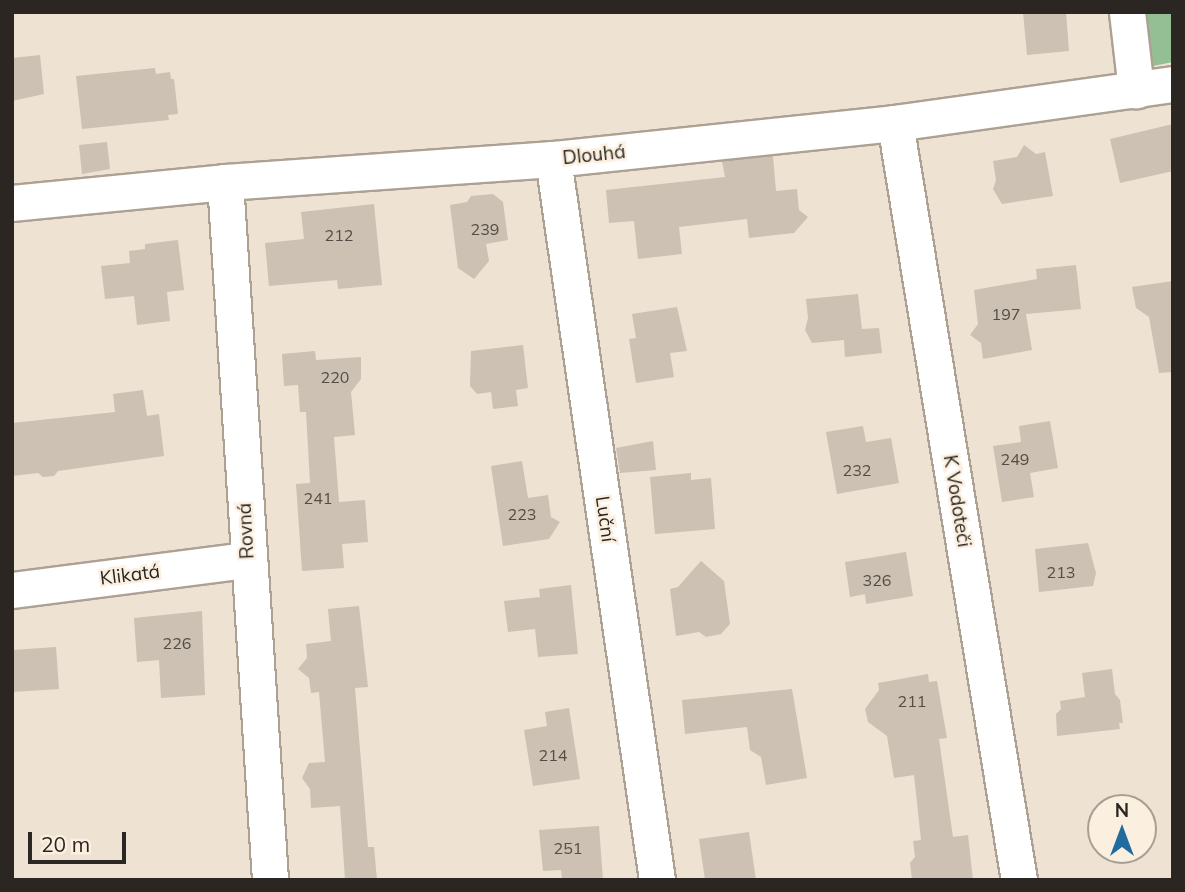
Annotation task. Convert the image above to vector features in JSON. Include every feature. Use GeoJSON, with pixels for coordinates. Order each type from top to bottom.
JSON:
{"type":"FeatureCollection","features":[{"type":"Feature","properties":{"kind":"street"},"geometry":{"type":"LineString","coordinates":[[1127,12],[1136,90]]}},
{"type":"Feature","properties":{"kind":"street","name":"Dlouhá"},"geometry":{"type":"LineString","coordinates":[[12,203],[225,182],[553,159],[895,123],[1173,85]]}},
{"type":"Feature","properties":{"kind":"street","name":"K Vodoteči"},"geometry":{"type":"LineString","coordinates":[[895,123],[1019,880]]}},
{"type":"Feature","properties":{"kind":"street","name":"Luční"},"geometry":{"type":"LineString","coordinates":[[553,159],[657,880]]}},
{"type":"Feature","properties":{"kind":"street","name":"Rovná"},"geometry":{"type":"LineString","coordinates":[[225,182],[247,560],[270,880]]}},
{"type":"Feature","properties":{"kind":"street","name":"Klikatá"},"geometry":{"type":"LineString","coordinates":[[12,590],[247,560]]}},
{"type":"Feature","properties":{"kind":"green space"},"geometry":{"type":"Polygon","coordinates":[[[1139,12],[1173,12],[1173,62],[1148,67],[1139,12]]]}},
{"type":"Feature","properties":{"kind":"building"},"geometry":{"type":"Polygon","coordinates":[[[1023,12],[1066,12],[1069,51],[1027,55],[1023,12]]]}},
{"type":"Feature","properties":{"kind":"building"},"geometry":{"type":"Polygon","coordinates":[[[40,55],[44,94],[12,101],[12,58],[40,55]]]}},
{"type":"Feature","properties":{"kind":"building"},"geometry":{"type":"Polygon","coordinates":[[[155,68],[156,74],[170,72],[171,79],[174,79],[178,114],[168,115],[169,120],[82,129],[76,76],[155,68]]]}},
{"type":"Feature","properties":{"kind":"building"},"geometry":{"type":"Polygon","coordinates":[[[1173,124],[1173,171],[1120,183],[1110,139],[1173,124]]]}},
{"type":"Feature","properties":{"kind":"building"},"geometry":{"type":"Polygon","coordinates":[[[107,142],[110,169],[82,174],[79,145],[107,142]]]}},
{"type":"Feature","properties":{"kind":"building"},"geometry":{"type":"Polygon","coordinates":[[[1024,145],[1036,154],[1045,152],[1053,196],[1002,204],[993,189],[996,180],[993,161],[1017,157],[1024,145]]]}},
{"type":"Feature","properties":{"kind":"building"},"geometry":{"type":"Polygon","coordinates":[[[773,156],[776,191],[797,189],[799,210],[808,217],[794,233],[749,238],[747,219],[679,227],[682,254],[638,259],[634,221],[609,223],[606,190],[725,177],[722,161],[773,156]]]}},
{"type":"Feature","properties":{"kind":"building"},"geometry":{"type":"Polygon","coordinates":[[[493,194],[503,202],[508,240],[486,244],[489,261],[474,279],[458,268],[450,205],[467,202],[471,196],[493,194]]]}},
{"type":"Feature","properties":{"kind":"building"},"geometry":{"type":"Polygon","coordinates":[[[374,204],[382,285],[338,289],[337,280],[269,286],[265,243],[304,239],[301,212],[374,204]]]}},
{"type":"Feature","properties":{"kind":"building"},"geometry":{"type":"Polygon","coordinates":[[[178,240],[184,290],[167,292],[170,321],[137,325],[134,296],[105,299],[101,266],[130,263],[129,251],[145,249],[145,244],[178,240]]]}},
{"type":"Feature","properties":{"kind":"building"},"geometry":{"type":"Polygon","coordinates":[[[1076,265],[1081,309],[1026,314],[1032,350],[983,359],[981,343],[970,335],[978,324],[974,290],[1037,279],[1036,269],[1076,265]]]}},
{"type":"Feature","properties":{"kind":"building"},"geometry":{"type":"Polygon","coordinates":[[[1173,281],[1173,372],[1159,373],[1149,317],[1136,308],[1132,287],[1173,281]]]}},
{"type":"Feature","properties":{"kind":"building"},"geometry":{"type":"Polygon","coordinates":[[[858,294],[862,329],[879,328],[882,353],[845,357],[844,340],[812,343],[805,330],[808,318],[806,299],[858,294]]]}},
{"type":"Feature","properties":{"kind":"building"},"geometry":{"type":"Polygon","coordinates":[[[677,307],[687,351],[670,353],[674,377],[636,383],[629,339],[636,338],[632,314],[677,307]]]}},
{"type":"Feature","properties":{"kind":"building"},"geometry":{"type":"Polygon","coordinates":[[[523,345],[528,388],[516,390],[518,406],[493,409],[491,392],[477,394],[470,386],[471,351],[523,345]]]}},
{"type":"Feature","properties":{"kind":"building"},"geometry":{"type":"Polygon","coordinates":[[[315,351],[316,360],[361,357],[361,379],[351,392],[355,435],[334,437],[339,502],[365,500],[368,542],[342,544],[344,568],[302,571],[296,484],[310,483],[306,412],[300,412],[298,385],[284,386],[282,354],[315,351]]]}},
{"type":"Feature","properties":{"kind":"building"},"geometry":{"type":"Polygon","coordinates":[[[143,390],[147,416],[159,414],[164,456],[58,471],[54,476],[43,477],[38,473],[12,476],[12,423],[115,412],[113,394],[143,390]]]}},
{"type":"Feature","properties":{"kind":"building"},"geometry":{"type":"Polygon","coordinates":[[[1050,421],[1058,468],[1030,473],[1034,497],[1002,502],[993,446],[1021,442],[1019,426],[1050,421]]]}},
{"type":"Feature","properties":{"kind":"building"},"geometry":{"type":"Polygon","coordinates":[[[863,426],[866,442],[891,438],[899,483],[837,494],[826,432],[863,426]]]}},
{"type":"Feature","properties":{"kind":"building"},"geometry":{"type":"Polygon","coordinates":[[[653,441],[656,470],[620,473],[616,448],[653,441]]]}},
{"type":"Feature","properties":{"kind":"building"},"geometry":{"type":"Polygon","coordinates":[[[522,461],[528,498],[548,495],[551,517],[560,522],[549,539],[503,546],[491,466],[522,461]]]}},
{"type":"Feature","properties":{"kind":"building"},"geometry":{"type":"Polygon","coordinates":[[[691,473],[691,480],[711,478],[715,529],[655,534],[650,477],[691,473]]]}},
{"type":"Feature","properties":{"kind":"building"},"geometry":{"type":"Polygon","coordinates":[[[1088,543],[1096,573],[1093,586],[1039,592],[1035,549],[1088,543]]]}},
{"type":"Feature","properties":{"kind":"building"},"geometry":{"type":"Polygon","coordinates":[[[906,552],[913,596],[866,604],[865,594],[850,597],[845,562],[906,552]]]}},
{"type":"Feature","properties":{"kind":"building"},"geometry":{"type":"Polygon","coordinates":[[[701,561],[724,581],[730,624],[721,634],[706,637],[699,632],[676,636],[670,589],[678,587],[701,561]]]}},
{"type":"Feature","properties":{"kind":"building"},"geometry":{"type":"Polygon","coordinates":[[[571,585],[578,654],[538,657],[535,629],[508,632],[504,601],[540,597],[539,589],[571,585]]]}},
{"type":"Feature","properties":{"kind":"building"},"geometry":{"type":"Polygon","coordinates":[[[359,606],[368,687],[355,688],[368,847],[374,847],[377,880],[345,880],[340,806],[311,808],[310,789],[302,778],[309,763],[325,762],[319,692],[311,693],[309,678],[298,669],[307,658],[306,644],[331,641],[328,609],[359,606]]]}},
{"type":"Feature","properties":{"kind":"building"},"geometry":{"type":"Polygon","coordinates":[[[202,611],[205,695],[161,698],[159,660],[137,662],[134,618],[202,611]]]}},
{"type":"Feature","properties":{"kind":"building"},"geometry":{"type":"Polygon","coordinates":[[[56,647],[59,689],[12,692],[12,650],[56,647]]]}},
{"type":"Feature","properties":{"kind":"building"},"geometry":{"type":"Polygon","coordinates":[[[1112,669],[1115,694],[1120,700],[1123,723],[1119,723],[1120,729],[1057,736],[1056,714],[1061,709],[1060,701],[1085,697],[1082,673],[1112,669]]]}},
{"type":"Feature","properties":{"kind":"building"},"geometry":{"type":"Polygon","coordinates":[[[928,674],[929,682],[937,681],[947,738],[939,739],[953,837],[968,835],[973,880],[912,880],[910,863],[915,857],[913,841],[921,840],[914,775],[894,778],[887,736],[868,722],[865,709],[879,690],[878,683],[928,674]]]}},
{"type":"Feature","properties":{"kind":"building"},"geometry":{"type":"Polygon","coordinates":[[[792,689],[807,778],[766,785],[761,757],[750,750],[747,727],[685,734],[682,700],[792,689]]]}},
{"type":"Feature","properties":{"kind":"building"},"geometry":{"type":"Polygon","coordinates":[[[569,708],[580,779],[533,786],[524,730],[547,726],[545,712],[569,708]]]}},
{"type":"Feature","properties":{"kind":"building"},"geometry":{"type":"Polygon","coordinates":[[[599,826],[603,880],[562,880],[561,870],[543,871],[539,830],[599,826]]]}},
{"type":"Feature","properties":{"kind":"building"},"geometry":{"type":"Polygon","coordinates":[[[749,832],[756,880],[705,880],[699,839],[749,832]]]}}]}
